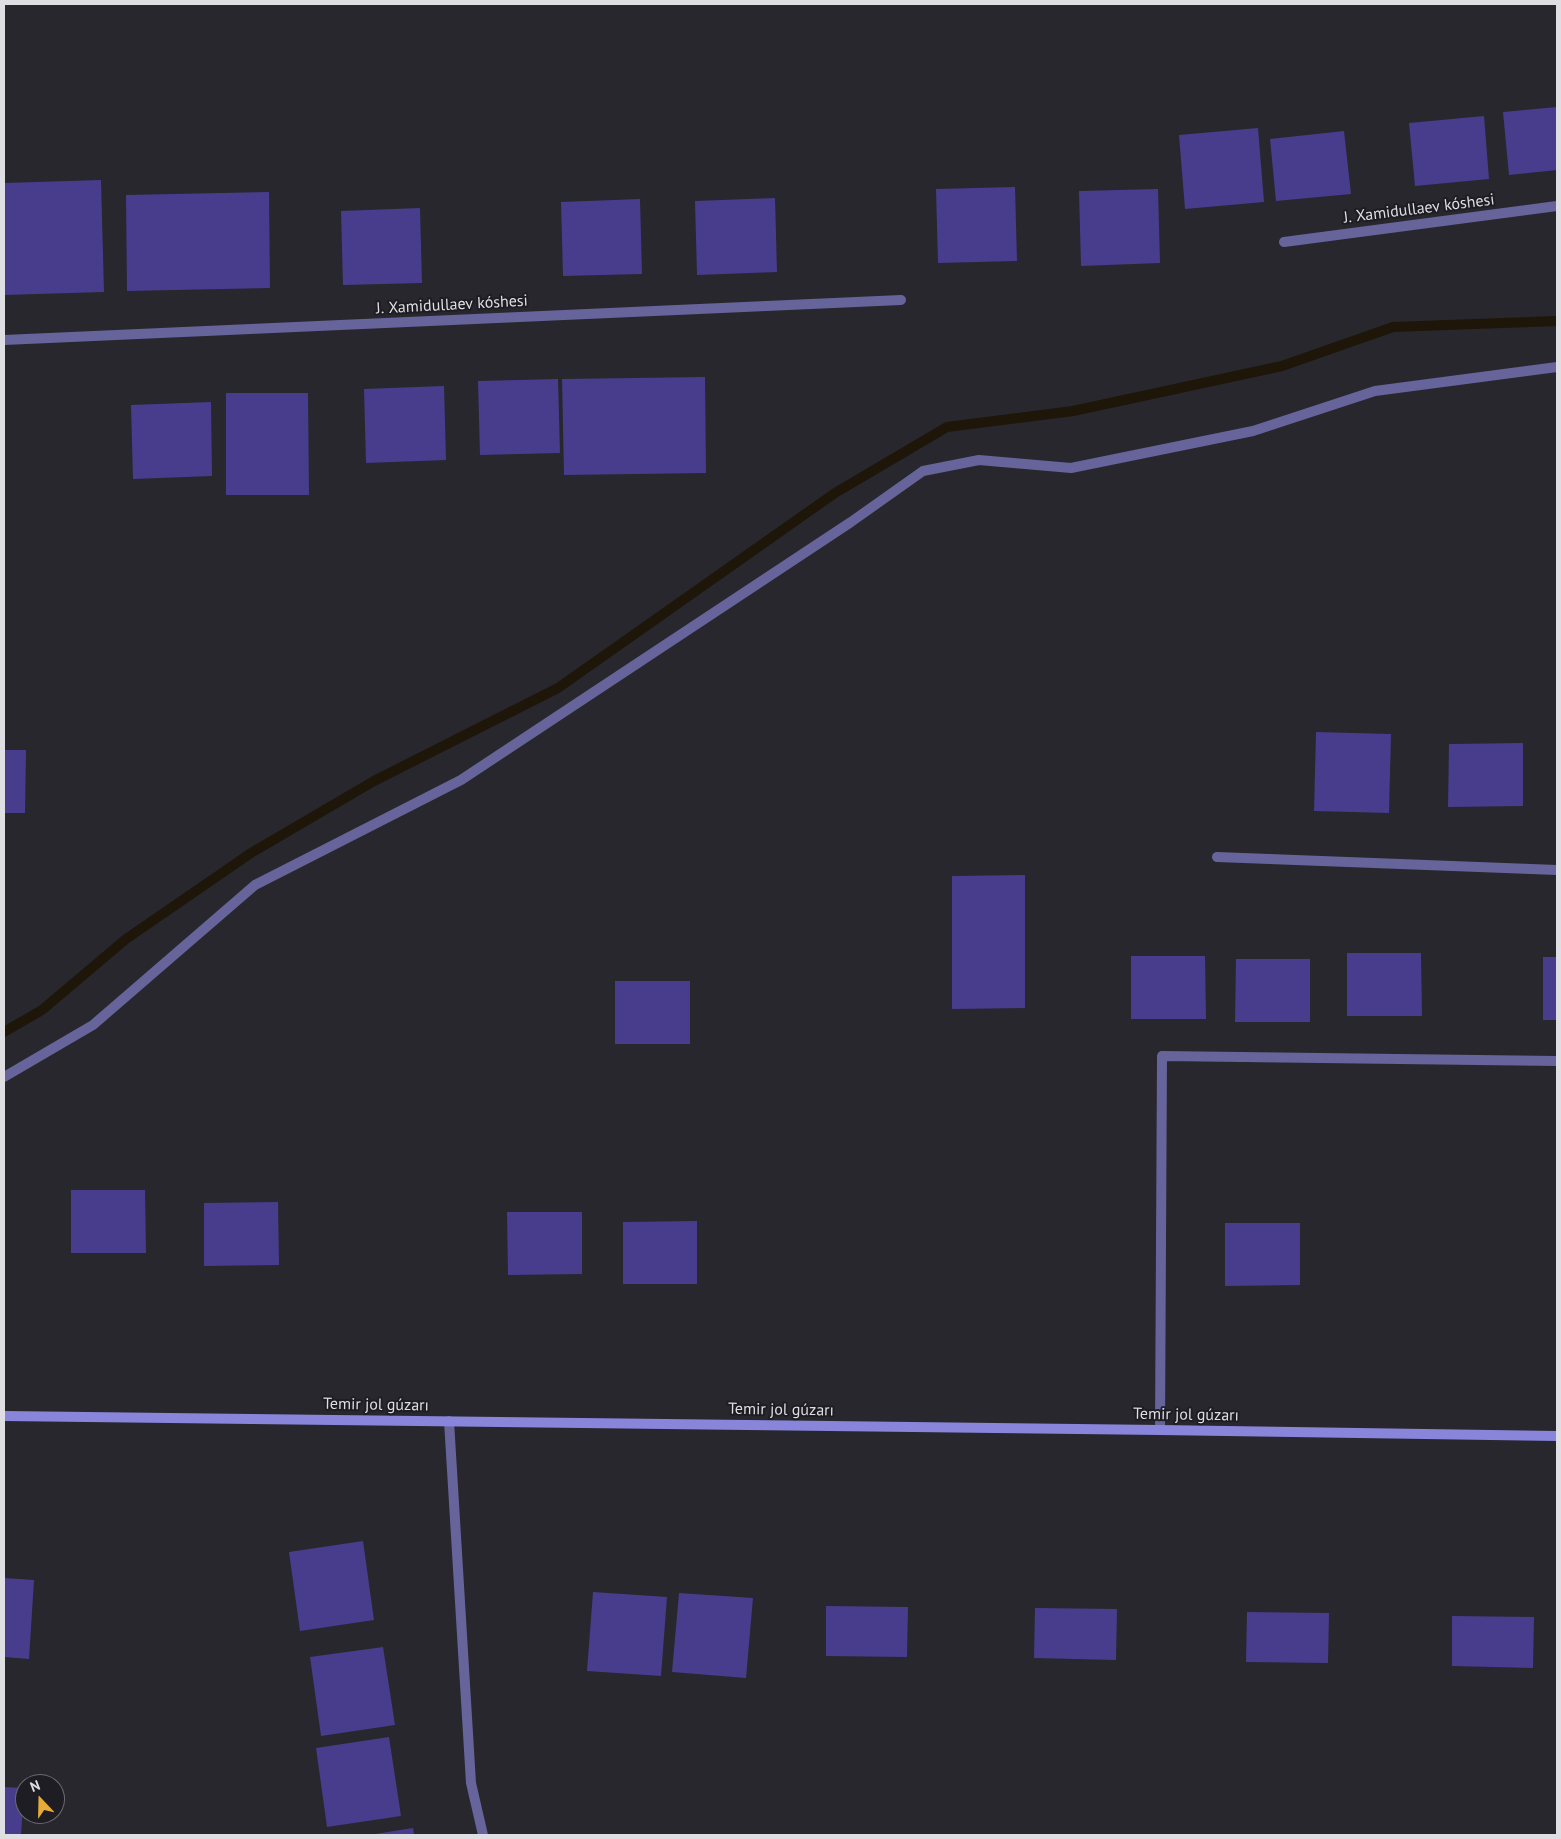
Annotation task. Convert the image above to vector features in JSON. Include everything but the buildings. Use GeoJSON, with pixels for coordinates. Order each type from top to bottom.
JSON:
{"type":"FeatureCollection","features":[{"type":"Feature","properties":{"kind":"street","name":"J. Xamidullaev kóshesi"},"geometry":{"type":"LineString","coordinates":[[1284,242],[1557,206]]}},
{"type":"Feature","properties":{"kind":"street","name":"J. Xamidullaev kóshesi"},"geometry":{"type":"LineString","coordinates":[[4,340],[901,300]]}},
{"type":"Feature","properties":{"kind":"street"},"geometry":{"type":"LineString","coordinates":[[4,1077],[93,1026],[255,885],[461,780],[851,522],[923,471],[979,460],[1071,468],[1253,431],[1375,391],[1557,367]]}},
{"type":"Feature","properties":{"kind":"street"},"geometry":{"type":"LineString","coordinates":[[1218,857],[1557,870]]}},
{"type":"Feature","properties":{"kind":"street"},"geometry":{"type":"LineString","coordinates":[[1160,1430],[1162,1056],[1557,1061]]}},
{"type":"Feature","properties":{"kind":"street","name":"Temir jol gúzarı"},"geometry":{"type":"LineString","coordinates":[[4,1416],[1557,1436]]}},
{"type":"Feature","properties":{"kind":"street"},"geometry":{"type":"LineString","coordinates":[[449,1421],[471,1783],[483,1835]]}},
{"type":"Feature","properties":{"kind":"waterway"},"geometry":{"type":"LineString","coordinates":[[4,1032],[42,1010],[126,939],[251,853],[374,781],[558,688],[835,493],[947,427],[1073,411],[1282,366],[1393,327],[1557,321]]}}]}
